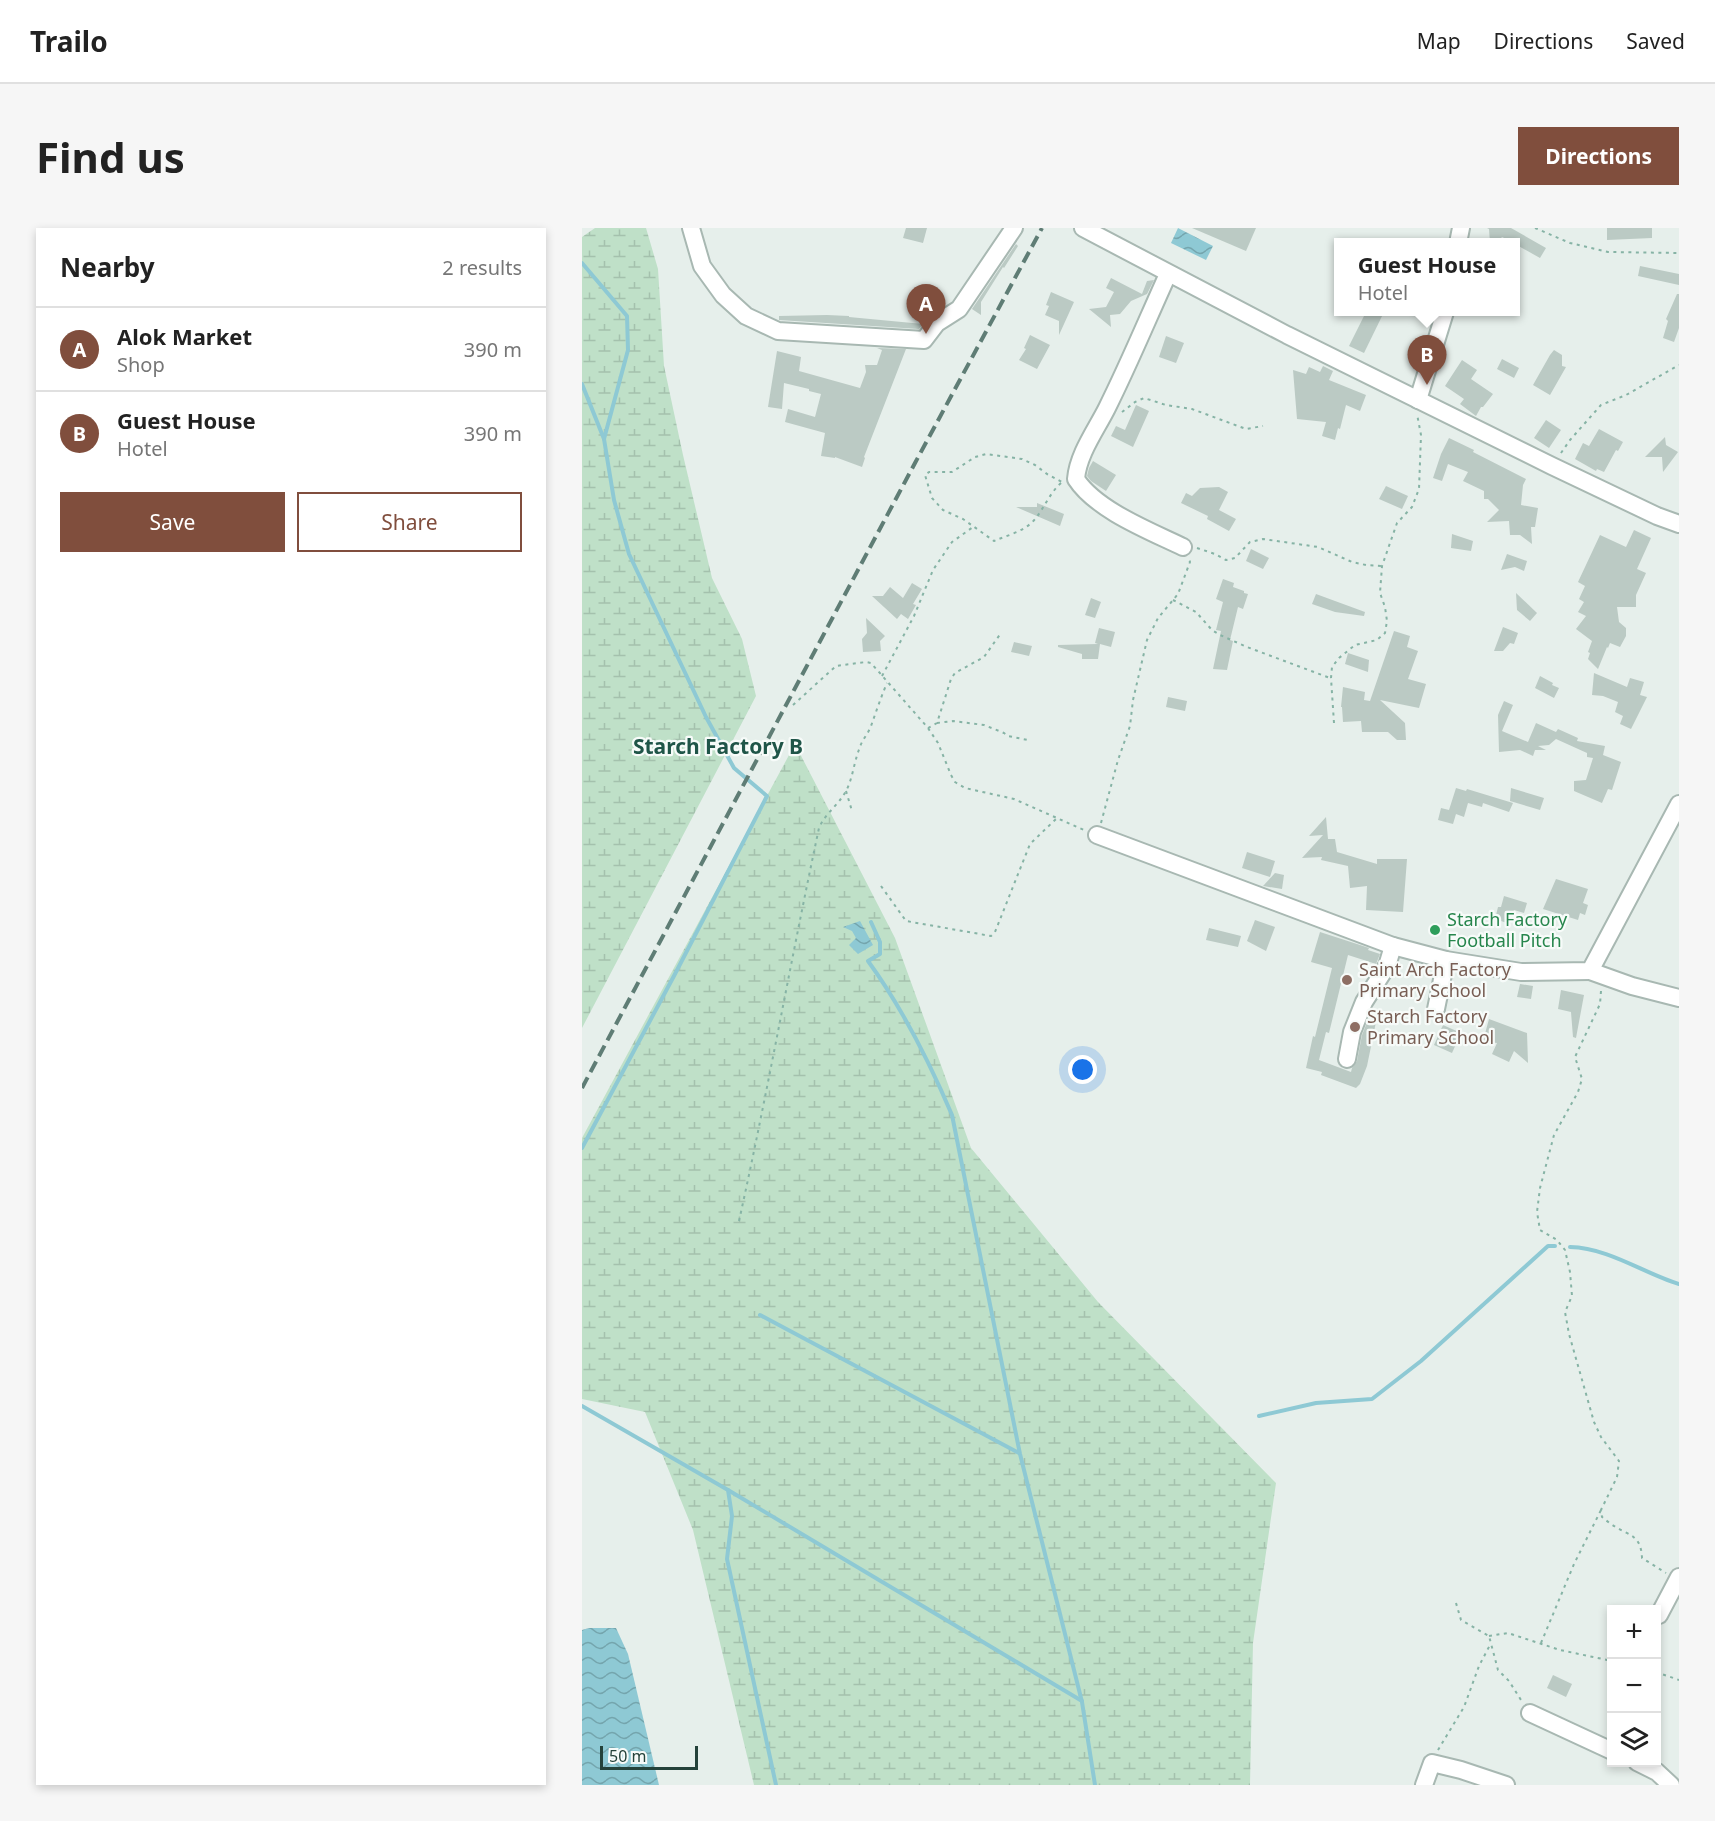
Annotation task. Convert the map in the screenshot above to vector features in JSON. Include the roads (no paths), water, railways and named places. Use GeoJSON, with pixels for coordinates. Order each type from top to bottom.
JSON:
{"type":"FeatureCollection","features":[{"type":"Feature","properties":{"kind":"street"},"geometry":{"type":"LineString","coordinates":[[691,228],[702,266],[723,295],[746,316],[778,331],[924,340],[938,323],[959,309],[1014,228]]}},
{"type":"Feature","properties":{"kind":"street"},"geometry":{"type":"LineString","coordinates":[[1083,228],[1287,335],[1552,466],[1657,516],[1679,524]]}},
{"type":"Feature","properties":{"kind":"street"},"geometry":{"type":"LineString","coordinates":[[1168,274],[1107,408],[1084,451],[1077,470],[1069,481],[1123,518],[1184,547]]}},
{"type":"Feature","properties":{"kind":"street"},"geometry":{"type":"LineString","coordinates":[[1418,400],[1444,316]]}},
{"type":"Feature","properties":{"kind":"street"},"geometry":{"type":"LineString","coordinates":[[1596,974],[1679,804]]}},
{"type":"Feature","properties":{"kind":"street"},"geometry":{"type":"LineString","coordinates":[[1097,835],[1393,946],[1446,960],[1521,972],[1596,974],[1679,998]]}},
{"type":"Feature","properties":{"kind":"street"},"geometry":{"type":"LineString","coordinates":[[1347,1059],[1352,1032],[1365,1002],[1387,966],[1393,946]]}},
{"type":"Feature","properties":{"kind":"street"},"geometry":{"type":"LineString","coordinates":[[1436,1009],[1446,960]]}},
{"type":"Feature","properties":{"kind":"street"},"geometry":{"type":"LineString","coordinates":[[1661,1611],[1678,1579]]}},
{"type":"Feature","properties":{"kind":"street"},"geometry":{"type":"LineString","coordinates":[[1530,1713],[1607,1748]]}},
{"type":"Feature","properties":{"kind":"street"},"geometry":{"type":"LineString","coordinates":[[1424,1785],[1432,1763],[1506,1785]]}},
{"type":"Feature","properties":{"kind":"street"},"geometry":{"type":"LineString","coordinates":[[1647,1767],[1657,1772],[1671,1785]]}},
{"type":"Feature","properties":{"kind":"water"},"geometry":{"type":"Polygon","coordinates":[[[1178,228],[1213,246],[1206,260],[1171,243],[1178,228]]]}},
{"type":"Feature","properties":{"kind":"water"},"geometry":{"type":"Polygon","coordinates":[[[860,921],[873,945],[858,954],[849,945],[856,938],[852,931],[843,927],[860,921]]]}},
{"type":"Feature","properties":{"kind":"water"},"geometry":{"type":"Polygon","coordinates":[[[616,1628],[628,1654],[659,1785],[582,1785],[582,1630],[616,1628]]]}},
{"type":"Feature","properties":{"kind":"waterway"},"geometry":{"type":"LineString","coordinates":[[582,263],[627,316],[628,350],[604,439],[614,500],[629,554],[706,717],[734,768],[767,796],[582,1148]]}},
{"type":"Feature","properties":{"kind":"waterway"},"geometry":{"type":"LineString","coordinates":[[582,384],[604,439]]}},
{"type":"Feature","properties":{"kind":"waterway"},"geometry":{"type":"LineString","coordinates":[[871,922],[880,942],[880,954],[868,961],[893,998],[914,1036],[952,1115],[1020,1454],[1082,1702],[1095,1785]]}},
{"type":"Feature","properties":{"kind":"waterway"},"geometry":{"type":"LineString","coordinates":[[1259,1416],[1316,1403],[1372,1399],[1421,1361],[1548,1246],[1555,1246]]}},
{"type":"Feature","properties":{"kind":"waterway"},"geometry":{"type":"LineString","coordinates":[[1570,1247],[1584,1248],[1612,1256],[1679,1284]]}},
{"type":"Feature","properties":{"kind":"waterway"},"geometry":{"type":"LineString","coordinates":[[760,1315],[1019,1453]]}},
{"type":"Feature","properties":{"kind":"waterway"},"geometry":{"type":"LineString","coordinates":[[582,1406],[728,1490],[732,1516],[727,1559],[776,1785]]}},
{"type":"Feature","properties":{"kind":"waterway"},"geometry":{"type":"LineString","coordinates":[[728,1490],[1082,1701]]}},
{"type":"Feature","properties":{"kind":"railway"},"geometry":{"type":"LineString","coordinates":[[582,1088],[1042,228]]}},
{"type":"Feature","properties":{"kind":"place","name":"Alok Market"},"geometry":{"type":"Point","coordinates":[926,334]}},
{"type":"Feature","properties":{"kind":"place","name":"Guest House"},"geometry":{"type":"Point","coordinates":[1427,385]}},
{"type":"Feature","properties":{"kind":"place","name":"Starch Factory Football Pitch"},"geometry":{"type":"Point","coordinates":[1435,930]}},
{"type":"Feature","properties":{"kind":"place","name":"Saint Arch Factory Primary School"},"geometry":{"type":"Point","coordinates":[1347,980]}},
{"type":"Feature","properties":{"kind":"place","name":"Starch Factory Primary School"},"geometry":{"type":"Point","coordinates":[1355,1027]}},
{"type":"Feature","properties":{"kind":"district","name":"Starch Factory B"},"geometry":{"type":"Point","coordinates":[718,747]}}]}
